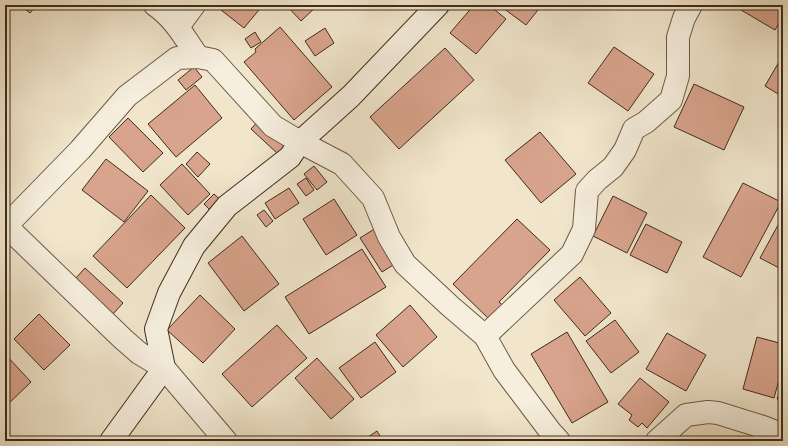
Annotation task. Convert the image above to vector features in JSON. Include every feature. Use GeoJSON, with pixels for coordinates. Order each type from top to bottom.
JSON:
{"type":"FeatureCollection","features":[{"type":"Feature","properties":{"kind":"street"},"geometry":{"type":"LineString","coordinates":[[155,5],[162,10],[178,27],[198,56]]}},
{"type":"Feature","properties":{"kind":"street"},"geometry":{"type":"LineString","coordinates":[[178,27],[194,5]]}},
{"type":"Feature","properties":{"kind":"street"},"geometry":{"type":"LineString","coordinates":[[110,441],[164,368],[156,329],[169,293],[194,246],[227,206],[290,157],[300,142],[351,96],[438,5]]}},
{"type":"Feature","properties":{"kind":"street"},"geometry":{"type":"LineString","coordinates":[[485,336],[572,254],[584,229],[587,191],[597,180],[613,167],[625,150],[634,129],[646,122],[671,100],[678,76],[678,37],[684,18],[691,5]]}},
{"type":"Feature","properties":{"kind":"street"},"geometry":{"type":"LineString","coordinates":[[226,441],[164,368],[139,353],[123,339],[5,227],[80,150],[127,96],[177,58],[198,56],[213,60],[273,126],[342,164],[373,198],[389,237],[405,264],[485,336],[504,370],[559,441]]}},
{"type":"Feature","properties":{"kind":"street"},"geometry":{"type":"LineString","coordinates":[[657,441],[686,415],[708,412],[718,413],[783,435]]}},
{"type":"Feature","properties":{"kind":"building"},"geometry":{"type":"Polygon","coordinates":[[[20,5],[37,5],[30,13],[20,5]]]}},
{"type":"Feature","properties":{"kind":"building"},"geometry":{"type":"Polygon","coordinates":[[[225,5],[263,5],[244,28],[221,10],[225,5]]]}},
{"type":"Feature","properties":{"kind":"building"},"geometry":{"type":"Polygon","coordinates":[[[286,5],[318,5],[301,21],[286,5]]]}},
{"type":"Feature","properties":{"kind":"building"},"geometry":{"type":"Polygon","coordinates":[[[474,5],[489,5],[506,19],[476,54],[450,33],[474,5]]]}},
{"type":"Feature","properties":{"kind":"building"},"geometry":{"type":"Polygon","coordinates":[[[499,5],[542,5],[526,25],[499,5]]]}},
{"type":"Feature","properties":{"kind":"building"},"geometry":{"type":"Polygon","coordinates":[[[744,5],[783,5],[783,16],[775,30],[741,10],[744,5]]]}},
{"type":"Feature","properties":{"kind":"building"},"geometry":{"type":"Polygon","coordinates":[[[280,27],[332,87],[294,120],[244,62],[256,52],[255,49],[280,27]]]}},
{"type":"Feature","properties":{"kind":"building"},"geometry":{"type":"Polygon","coordinates":[[[325,28],[334,43],[315,56],[305,41],[325,28]]]}},
{"type":"Feature","properties":{"kind":"building"},"geometry":{"type":"Polygon","coordinates":[[[255,32],[261,42],[251,48],[245,39],[255,32]]]}},
{"type":"Feature","properties":{"kind":"building"},"geometry":{"type":"Polygon","coordinates":[[[614,47],[654,74],[628,111],[588,83],[614,47]]]}},
{"type":"Feature","properties":{"kind":"building"},"geometry":{"type":"Polygon","coordinates":[[[445,48],[474,80],[399,149],[370,117],[445,48]]]}},
{"type":"Feature","properties":{"kind":"building"},"geometry":{"type":"Polygon","coordinates":[[[783,55],[783,97],[765,86],[783,55]]]}},
{"type":"Feature","properties":{"kind":"building"},"geometry":{"type":"Polygon","coordinates":[[[194,67],[202,77],[186,90],[178,80],[194,67]]]}},
{"type":"Feature","properties":{"kind":"building"},"geometry":{"type":"Polygon","coordinates":[[[694,84],[744,107],[724,150],[674,127],[694,84]]]}},
{"type":"Feature","properties":{"kind":"building"},"geometry":{"type":"Polygon","coordinates":[[[195,85],[222,118],[176,157],[148,124],[195,85]]]}},
{"type":"Feature","properties":{"kind":"building"},"geometry":{"type":"Polygon","coordinates":[[[128,118],[163,153],[143,172],[109,137],[128,118]]]}},
{"type":"Feature","properties":{"kind":"building"},"geometry":{"type":"Polygon","coordinates":[[[261,118],[287,143],[278,154],[251,129],[261,118]]]}},
{"type":"Feature","properties":{"kind":"building"},"geometry":{"type":"Polygon","coordinates":[[[540,132],[576,174],[541,203],[505,160],[540,132]]]}},
{"type":"Feature","properties":{"kind":"building"},"geometry":{"type":"Polygon","coordinates":[[[197,152],[210,164],[198,177],[186,164],[197,152]]]}},
{"type":"Feature","properties":{"kind":"building"},"geometry":{"type":"Polygon","coordinates":[[[106,159],[148,191],[124,222],[82,190],[106,159]]]}},
{"type":"Feature","properties":{"kind":"building"},"geometry":{"type":"Polygon","coordinates":[[[182,164],[210,194],[188,215],[160,185],[182,164]]]}},
{"type":"Feature","properties":{"kind":"building"},"geometry":{"type":"Polygon","coordinates":[[[314,166],[327,182],[317,190],[304,174],[314,166]]]}},
{"type":"Feature","properties":{"kind":"building"},"geometry":{"type":"Polygon","coordinates":[[[306,178],[314,190],[306,196],[297,184],[306,178]]]}},
{"type":"Feature","properties":{"kind":"building"},"geometry":{"type":"Polygon","coordinates":[[[743,183],[781,202],[741,277],[703,257],[743,183]]]}},
{"type":"Feature","properties":{"kind":"building"},"geometry":{"type":"Polygon","coordinates":[[[289,188],[299,203],[275,219],[265,203],[289,188]]]}},
{"type":"Feature","properties":{"kind":"building"},"geometry":{"type":"Polygon","coordinates":[[[214,194],[224,203],[214,214],[204,204],[214,194]]]}},
{"type":"Feature","properties":{"kind":"building"},"geometry":{"type":"Polygon","coordinates":[[[151,195],[185,228],[127,288],[93,256],[151,195]]]}},
{"type":"Feature","properties":{"kind":"building"},"geometry":{"type":"Polygon","coordinates":[[[613,196],[647,213],[627,253],[593,236],[613,196]]]}},
{"type":"Feature","properties":{"kind":"building"},"geometry":{"type":"Polygon","coordinates":[[[334,199],[357,235],[326,255],[303,219],[334,199]]]}},
{"type":"Feature","properties":{"kind":"building"},"geometry":{"type":"Polygon","coordinates":[[[264,210],[273,221],[266,227],[257,215],[264,210]]]}},
{"type":"Feature","properties":{"kind":"building"},"geometry":{"type":"Polygon","coordinates":[[[783,216],[783,270],[760,258],[783,216]]]}},
{"type":"Feature","properties":{"kind":"building"},"geometry":{"type":"Polygon","coordinates":[[[517,219],[550,250],[499,302],[506,308],[492,322],[453,284],[517,219]]]}},
{"type":"Feature","properties":{"kind":"building"},"geometry":{"type":"Polygon","coordinates":[[[646,224],[682,242],[667,273],[630,255],[646,224]]]}},
{"type":"Feature","properties":{"kind":"building"},"geometry":{"type":"Polygon","coordinates":[[[376,228],[398,262],[382,272],[360,238],[376,228]]]}},
{"type":"Feature","properties":{"kind":"building"},"geometry":{"type":"Polygon","coordinates":[[[242,236],[279,284],[244,311],[208,263],[242,236]]]}},
{"type":"Feature","properties":{"kind":"building"},"geometry":{"type":"Polygon","coordinates":[[[362,249],[386,287],[309,334],[285,297],[362,249]]]}},
{"type":"Feature","properties":{"kind":"building"},"geometry":{"type":"Polygon","coordinates":[[[85,268],[123,303],[113,314],[75,279],[85,268]]]}},
{"type":"Feature","properties":{"kind":"building"},"geometry":{"type":"Polygon","coordinates":[[[580,277],[611,313],[585,336],[554,300],[580,277]]]}},
{"type":"Feature","properties":{"kind":"building"},"geometry":{"type":"Polygon","coordinates":[[[200,295],[235,329],[203,363],[167,330],[200,295]]]}},
{"type":"Feature","properties":{"kind":"building"},"geometry":{"type":"Polygon","coordinates":[[[410,305],[437,337],[403,367],[376,335],[410,305]]]}},
{"type":"Feature","properties":{"kind":"building"},"geometry":{"type":"Polygon","coordinates":[[[39,314],[70,345],[44,370],[14,339],[39,314]]]}},
{"type":"Feature","properties":{"kind":"building"},"geometry":{"type":"Polygon","coordinates":[[[615,320],[639,352],[611,373],[586,341],[615,320]]]}},
{"type":"Feature","properties":{"kind":"building"},"geometry":{"type":"Polygon","coordinates":[[[277,325],[307,358],[252,407],[222,374],[277,325]]]}},
{"type":"Feature","properties":{"kind":"building"},"geometry":{"type":"Polygon","coordinates":[[[567,332],[608,402],[572,423],[531,354],[567,332]]]}},
{"type":"Feature","properties":{"kind":"building"},"geometry":{"type":"Polygon","coordinates":[[[667,333],[706,355],[686,391],[646,369],[667,333]]]}},
{"type":"Feature","properties":{"kind":"building"},"geometry":{"type":"Polygon","coordinates":[[[757,337],[783,344],[783,365],[774,398],[743,389],[757,337]]]}},
{"type":"Feature","properties":{"kind":"building"},"geometry":{"type":"Polygon","coordinates":[[[375,342],[396,372],[361,398],[339,368],[375,342]]]}},
{"type":"Feature","properties":{"kind":"building"},"geometry":{"type":"Polygon","coordinates":[[[5,354],[31,382],[5,407],[5,354]]]}},
{"type":"Feature","properties":{"kind":"building"},"geometry":{"type":"Polygon","coordinates":[[[317,358],[354,399],[331,419],[295,378],[317,358]]]}},
{"type":"Feature","properties":{"kind":"building"},"geometry":{"type":"Polygon","coordinates":[[[640,378],[669,402],[647,428],[642,423],[638,427],[629,420],[632,415],[618,404],[640,378]]]}},
{"type":"Feature","properties":{"kind":"building"},"geometry":{"type":"Polygon","coordinates":[[[783,384],[783,401],[777,399],[783,384]]]}},
{"type":"Feature","properties":{"kind":"building"},"geometry":{"type":"Polygon","coordinates":[[[377,431],[383,441],[362,441],[377,431]]]}}]}
